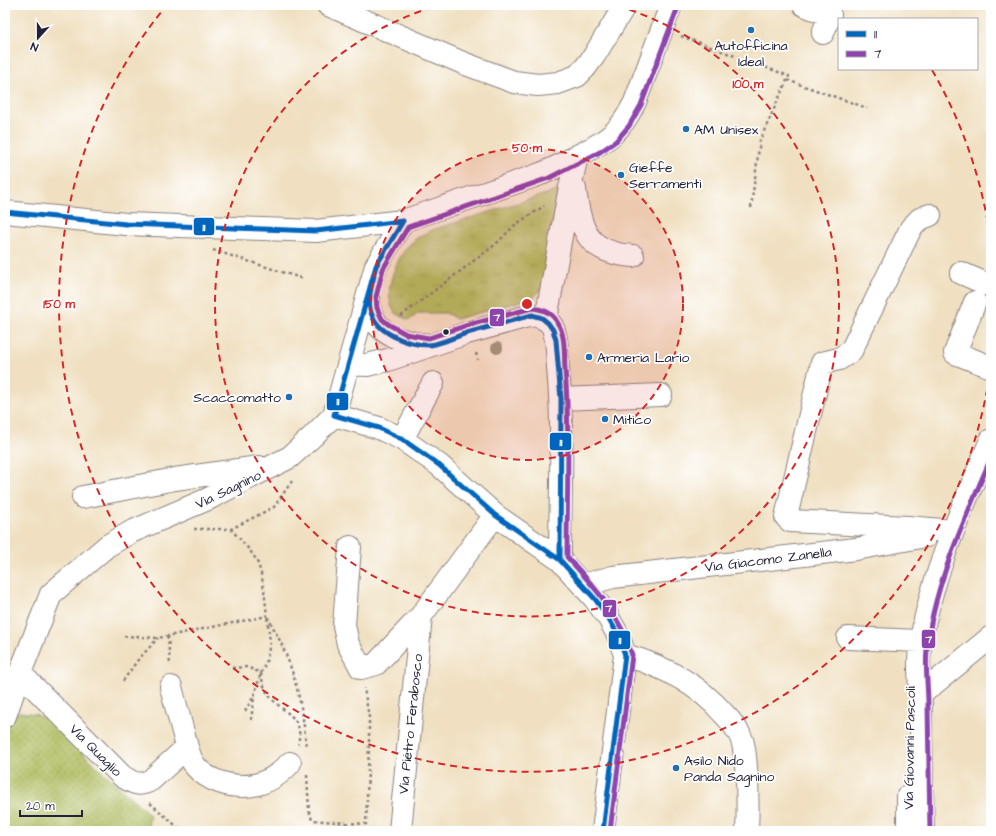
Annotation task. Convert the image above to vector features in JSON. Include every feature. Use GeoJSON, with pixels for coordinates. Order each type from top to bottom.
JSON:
{"type":"FeatureCollection","features":[{"type":"Feature","properties":{"kind":"street"},"geometry":{"type":"LineString","coordinates":[[328,5],[463,63],[514,82],[538,85],[558,83],[577,76],[594,56],[625,5]]}},
{"type":"Feature","properties":{"kind":"street"},"geometry":{"type":"LineString","coordinates":[[546,319],[573,174],[598,146],[611,137],[628,117],[671,5]]}},
{"type":"Feature","properties":{"kind":"street"},"geometry":{"type":"LineString","coordinates":[[804,5],[830,15],[823,33]]}},
{"type":"Feature","properties":{"kind":"street"},"geometry":{"type":"LineString","coordinates":[[5,212],[126,224],[316,231],[403,221],[557,168],[573,174]]}},
{"type":"Feature","properties":{"kind":"street"},"geometry":{"type":"LineString","coordinates":[[573,174],[579,217],[586,234],[593,243],[604,250],[621,256],[633,256]]}},
{"type":"Feature","properties":{"kind":"street"},"geometry":{"type":"LineString","coordinates":[[930,215],[920,219],[911,228],[851,351],[839,359],[822,363],[786,517],[790,521],[908,526],[953,531]]}},
{"type":"Feature","properties":{"kind":"street","name":"Via Sagnino"},"geometry":{"type":"LineString","coordinates":[[5,716],[51,594],[107,546],[131,532],[208,499],[290,457],[334,415],[369,296],[376,266],[403,221]]}},
{"type":"Feature","properties":{"kind":"street"},"geometry":{"type":"LineString","coordinates":[[961,273],[991,286]]}},
{"type":"Feature","properties":{"kind":"street"},"geometry":{"type":"LineString","coordinates":[[369,296],[370,310],[376,323],[384,330],[404,341],[430,345]]}},
{"type":"Feature","properties":{"kind":"street"},"geometry":{"type":"LineString","coordinates":[[975,302],[955,353],[991,367]]}},
{"type":"Feature","properties":{"kind":"street"},"geometry":{"type":"LineString","coordinates":[[349,364],[367,365],[388,360],[467,333],[532,315],[546,319],[550,323],[554,334],[561,399],[560,560]]}},
{"type":"Feature","properties":{"kind":"street"},"geometry":{"type":"LineString","coordinates":[[402,439],[433,383]]}},
{"type":"Feature","properties":{"kind":"street"},"geometry":{"type":"LineString","coordinates":[[561,399],[661,395]]}},
{"type":"Feature","properties":{"kind":"street"},"geometry":{"type":"LineString","coordinates":[[334,415],[379,428],[402,439],[439,465],[495,515],[560,560],[583,585],[608,617],[618,635],[626,655],[603,831]]}},
{"type":"Feature","properties":{"kind":"street"},"geometry":{"type":"LineString","coordinates":[[923,831],[918,668],[920,641],[931,594],[953,531],[991,440]]}},
{"type":"Feature","properties":{"kind":"street"},"geometry":{"type":"LineString","coordinates":[[83,497],[175,478],[277,465]]}},
{"type":"Feature","properties":{"kind":"street","name":"Via Pietro Ferabosco"},"geometry":{"type":"LineString","coordinates":[[361,668],[376,664],[421,616],[495,515]]}},
{"type":"Feature","properties":{"kind":"street","name":"Via Giacomo Zanella"},"geometry":{"type":"LineString","coordinates":[[583,585],[613,577],[856,549],[953,531]]}},
{"type":"Feature","properties":{"kind":"street"},"geometry":{"type":"LineString","coordinates":[[350,547],[344,625],[348,644],[361,668]]}},
{"type":"Feature","properties":{"kind":"street","name":"Via Pietro Ferabosco"},"geometry":{"type":"LineString","coordinates":[[400,831],[421,616]]}},
{"type":"Feature","properties":{"kind":"street"},"geometry":{"type":"LineString","coordinates":[[920,696],[991,637]]}},
{"type":"Feature","properties":{"kind":"street"},"geometry":{"type":"LineString","coordinates":[[848,638],[920,641]]}},
{"type":"Feature","properties":{"kind":"street"},"geometry":{"type":"LineString","coordinates":[[626,655],[647,661],[686,680],[717,706],[737,729],[743,741],[745,753],[748,796],[747,831]]}},
{"type":"Feature","properties":{"kind":"street","name":"Via Giovanni Pascoli"},"geometry":{"type":"LineString","coordinates":[[908,831],[908,684],[911,674],[918,668]]}},
{"type":"Feature","properties":{"kind":"street","name":"Via Quaglio"},"geometry":{"type":"LineString","coordinates":[[20,673],[122,776],[131,782],[145,784],[187,747]]}},
{"type":"Feature","properties":{"kind":"street"},"geometry":{"type":"LineString","coordinates":[[171,687],[191,759],[196,767],[212,779],[236,786],[248,787],[261,784],[301,763]]}},
{"type":"Feature","properties":{"kind":"path"},"geometry":{"type":"LineString","coordinates":[[662,29],[789,76],[760,140],[751,208]]}},
{"type":"Feature","properties":{"kind":"path"},"geometry":{"type":"LineString","coordinates":[[787,80],[867,108]]}},
{"type":"Feature","properties":{"kind":"path"},"geometry":{"type":"LineString","coordinates":[[384,330],[496,244],[515,225],[535,211],[573,174]]}},
{"type":"Feature","properties":{"kind":"path"},"geometry":{"type":"LineString","coordinates":[[206,248],[304,279]]}},
{"type":"Feature","properties":{"kind":"path"},"geometry":{"type":"LineString","coordinates":[[231,529],[249,550],[258,564],[263,588],[270,642],[267,660],[261,673],[254,696],[251,720]]}},
{"type":"Feature","properties":{"kind":"path"},"geometry":{"type":"LineString","coordinates":[[124,636],[158,638],[267,616]]}},
{"type":"Feature","properties":{"kind":"path"},"geometry":{"type":"LineString","coordinates":[[267,616],[284,650],[296,683],[305,726],[301,763]]}},
{"type":"Feature","properties":{"kind":"path"},"geometry":{"type":"LineString","coordinates":[[168,636],[171,687]]}},
{"type":"Feature","properties":{"kind":"path"},"geometry":{"type":"LineString","coordinates":[[123,680],[137,661],[158,638]]}},
{"type":"Feature","properties":{"kind":"path"},"geometry":{"type":"LineString","coordinates":[[232,668],[247,667],[261,673]]}},
{"type":"Feature","properties":{"kind":"path"},"geometry":{"type":"LineString","coordinates":[[261,673],[263,685],[268,694],[298,722],[300,737],[296,752],[301,763],[312,820],[366,824],[370,744],[369,717],[361,668]]}},
{"type":"Feature","properties":{"kind":"path"},"geometry":{"type":"LineString","coordinates":[[245,711],[254,696]]}},
{"type":"Feature","properties":{"kind":"path"},"geometry":{"type":"LineString","coordinates":[[345,831],[346,823]]}},
{"type":"Feature","properties":{"kind":"green space"},"geometry":{"type":"Polygon","coordinates":[[[559,190],[544,283],[540,291],[533,298],[456,319],[446,313],[419,313],[409,320],[394,311],[389,295],[392,276],[404,251],[415,240],[435,229],[559,190]]]}},
{"type":"Feature","properties":{"kind":"green space"},"geometry":{"type":"Polygon","coordinates":[[[19,712],[35,714],[44,718],[150,815],[147,831],[5,831],[5,736],[10,720],[19,712]]]}},
{"type":"Feature","properties":{"kind":"transit line","name":"7"},"geometry":{"type":"LineString","coordinates":[[610,831],[632,655],[614,614],[597,590],[567,557],[567,416],[564,345],[560,327],[550,313],[532,308],[465,326],[429,338],[406,334],[388,324],[382,319],[377,308],[376,297],[383,269],[408,227],[549,178],[600,152],[616,141],[629,126],[641,105],[678,7]]}},
{"type":"Feature","properties":{"kind":"transit line","name":"11"},"geometry":{"type":"LineString","coordinates":[[5,212],[126,224],[316,231],[403,221]]}},
{"type":"Feature","properties":{"kind":"transit line","name":"11"},"geometry":{"type":"LineString","coordinates":[[403,221],[376,266],[334,415],[379,428],[402,439],[439,465],[495,515],[560,560],[595,599],[608,617],[618,635],[625,655],[603,831]]}},
{"type":"Feature","properties":{"kind":"transit line","name":"11"},"geometry":{"type":"LineString","coordinates":[[374,276],[369,301],[373,317],[378,325],[385,331],[411,343],[433,345],[467,333],[532,315],[542,318],[553,330],[556,340],[561,399],[560,560]]}},
{"type":"Feature","properties":{"kind":"transit line","name":"7"},"geometry":{"type":"LineString","coordinates":[[930,831],[928,697],[926,664],[930,626],[943,577],[952,552],[991,458]]}},
{"type":"Feature","properties":{"kind":"place","name":"Autofficina Ideal"},"geometry":{"type":"Point","coordinates":[751,30]}},
{"type":"Feature","properties":{"kind":"place","name":"AM Unisex"},"geometry":{"type":"Point","coordinates":[686,129]}},
{"type":"Feature","properties":{"kind":"place","name":"Gieffe Serramenti"},"geometry":{"type":"Point","coordinates":[621,175]}},
{"type":"Feature","properties":{"kind":"place","name":"Armeria Lario"},"geometry":{"type":"Point","coordinates":[589,357]}},
{"type":"Feature","properties":{"kind":"place","name":"Scaccomatto"},"geometry":{"type":"Point","coordinates":[289,397]}},
{"type":"Feature","properties":{"kind":"place","name":"Mitico"},"geometry":{"type":"Point","coordinates":[605,419]}},
{"type":"Feature","properties":{"kind":"place","name":"Asilo Nido Panda Sagnino"},"geometry":{"type":"Point","coordinates":[676,768]}}]}
